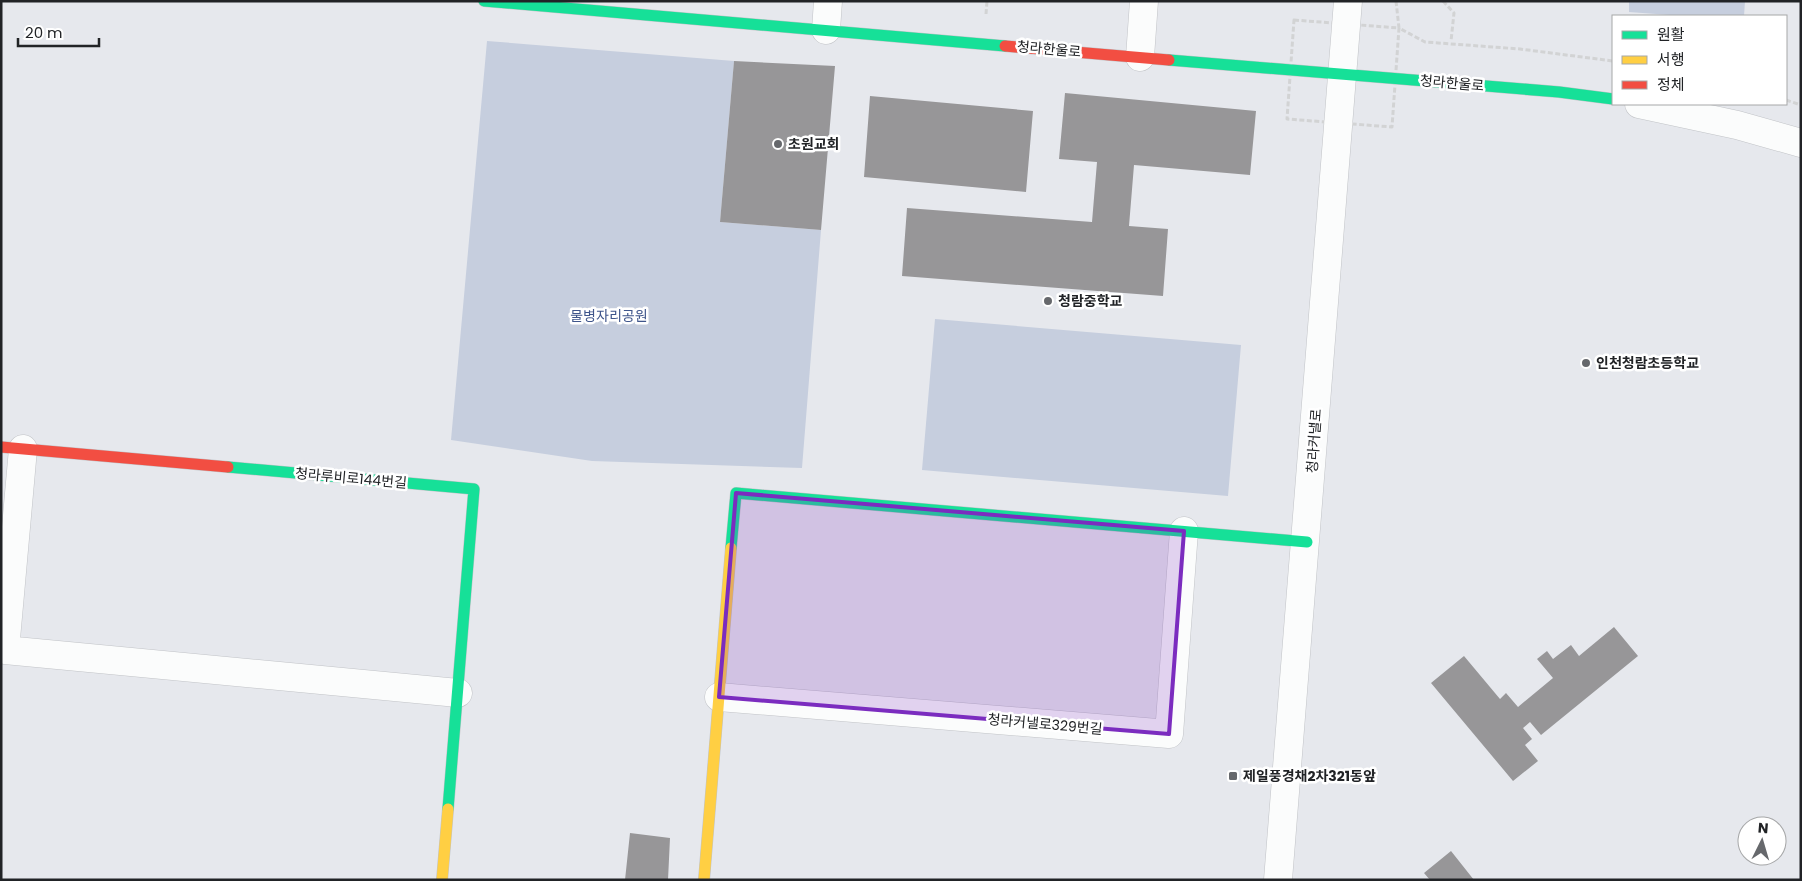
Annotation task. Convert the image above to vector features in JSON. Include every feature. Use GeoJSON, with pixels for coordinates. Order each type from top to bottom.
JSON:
{"type":"FeatureCollection","features":[{"type":"Feature","properties":{"kind":"street","name":"청라한울로"},"geometry":{"type":"LineString","coordinates":[[484,1],[1559,92],[1612,99]]}},
{"type":"Feature","properties":{"kind":"street"},"geometry":{"type":"LineString","coordinates":[[826,30],[828,1]]}},
{"type":"Feature","properties":{"kind":"street"},"geometry":{"type":"LineString","coordinates":[[1140,57],[1144,1]]}},
{"type":"Feature","properties":{"kind":"street","name":"청라커낼로"},"geometry":{"type":"LineString","coordinates":[[1278,880],[1348,1]]}},
{"type":"Feature","properties":{"kind":"street"},"geometry":{"type":"LineString","coordinates":[[1644,105],[1737,125],[1801,144]]}},
{"type":"Feature","properties":{"kind":"street","name":"청라루비로144번길"},"geometry":{"type":"LineString","coordinates":[[442,880],[458,693],[474,489],[12,448],[5,650],[458,693]]}},
{"type":"Feature","properties":{"kind":"street"},"geometry":{"type":"LineString","coordinates":[[704,880],[736,493],[1306,542]]}},
{"type":"Feature","properties":{"kind":"street","name":"청라커낼로329번길"},"geometry":{"type":"LineString","coordinates":[[719,697],[1169,734],[1184,531]]}},
{"type":"Feature","properties":{"kind":"path"},"geometry":{"type":"LineString","coordinates":[[986,14],[987,1]]}},
{"type":"Feature","properties":{"kind":"path"},"geometry":{"type":"LineString","coordinates":[[1396,1],[1399,28],[1425,42],[1520,49],[1612,61]]}},
{"type":"Feature","properties":{"kind":"path"},"geometry":{"type":"LineString","coordinates":[[1443,1],[1454,13],[1451,41]]}},
{"type":"Feature","properties":{"kind":"path"},"geometry":{"type":"LineString","coordinates":[[1787,100],[1801,105]]}},
{"type":"Feature","properties":{"kind":"highlighted area"},"geometry":{"type":"Polygon","coordinates":[[[736,493],[1184,531],[1169,734],[719,697],[736,493]]]}},
{"type":"Feature","properties":{"kind":"green space"},"geometry":{"type":"Polygon","coordinates":[[[1629,1],[1745,1],[1744,15],[1670,15],[1629,12],[1629,1]]]}},
{"type":"Feature","properties":{"kind":"green space","name":"물병자리공원"},"geometry":{"type":"Polygon","coordinates":[[[487,41],[734,61],[720,222],[821,230],[802,468],[592,461],[451,440],[487,41]]]}},
{"type":"Feature","properties":{"kind":"green space"},"geometry":{"type":"Polygon","coordinates":[[[935,319],[1241,345],[1228,496],[922,470],[935,319]]]}},
{"type":"Feature","properties":{"kind":"building","name":"초원교회"},"geometry":{"type":"Polygon","coordinates":[[[734,61],[835,66],[821,230],[720,222],[734,61]]]}},
{"type":"Feature","properties":{"kind":"building"},"geometry":{"type":"Polygon","coordinates":[[[1065,93],[1256,111],[1250,175],[1134,165],[1129,226],[1168,229],[1163,296],[902,276],[907,208],[1092,222],[1097,162],[1059,159],[1065,93]]]}},
{"type":"Feature","properties":{"kind":"building"},"geometry":{"type":"Polygon","coordinates":[[[870,96],[1033,111],[1026,192],[864,177],[870,96]]]}},
{"type":"Feature","properties":{"kind":"building"},"geometry":{"type":"Polygon","coordinates":[[[1614,627],[1638,656],[1541,735],[1530,722],[1523,728],[1532,739],[1525,745],[1538,761],[1513,781],[1431,683],[1464,656],[1500,699],[1506,693],[1518,707],[1553,678],[1537,659],[1547,651],[1553,659],[1571,645],[1579,656],[1614,627]]]}},
{"type":"Feature","properties":{"kind":"building"},"geometry":{"type":"Polygon","coordinates":[[[630,833],[670,838],[668,880],[625,880],[630,833]]]}},
{"type":"Feature","properties":{"kind":"building"},"geometry":{"type":"Polygon","coordinates":[[[1451,851],[1474,880],[1430,880],[1424,873],[1451,851]]]}},
{"type":"Feature","properties":{"kind":"traffic: fast"},"geometry":{"type":"LineString","coordinates":[[484,1],[1005,46]]}},
{"type":"Feature","properties":{"kind":"traffic: fast"},"geometry":{"type":"LineString","coordinates":[[1169,60],[1559,92],[1612,99]]}},
{"type":"Feature","properties":{"kind":"traffic: fast"},"geometry":{"type":"LineString","coordinates":[[228,467],[474,489],[448,809]]}},
{"type":"Feature","properties":{"kind":"traffic: fast"},"geometry":{"type":"LineString","coordinates":[[731,548],[736,493],[1307,542]]}},
{"type":"Feature","properties":{"kind":"traffic: slow"},"geometry":{"type":"LineString","coordinates":[[704,880],[731,548]]}},
{"type":"Feature","properties":{"kind":"traffic: slow"},"geometry":{"type":"LineString","coordinates":[[442,880],[448,809]]}},
{"type":"Feature","properties":{"kind":"traffic: jam"},"geometry":{"type":"LineString","coordinates":[[1005,46],[1169,60]]}},
{"type":"Feature","properties":{"kind":"traffic: jam"},"geometry":{"type":"LineString","coordinates":[[1,447],[228,467]]}},
{"type":"Feature","properties":{"kind":"place","name":"초원교회"},"geometry":{"type":"Point","coordinates":[778,144]}},
{"type":"Feature","properties":{"kind":"place","name":"청람중학교"},"geometry":{"type":"Point","coordinates":[1048,301]}},
{"type":"Feature","properties":{"kind":"place","name":"인천청람초등학교"},"geometry":{"type":"Point","coordinates":[1586,363]}},
{"type":"Feature","properties":{"kind":"place","name":"제일풍경채2차321동앞"},"geometry":{"type":"Point","coordinates":[1233,776]}}]}
